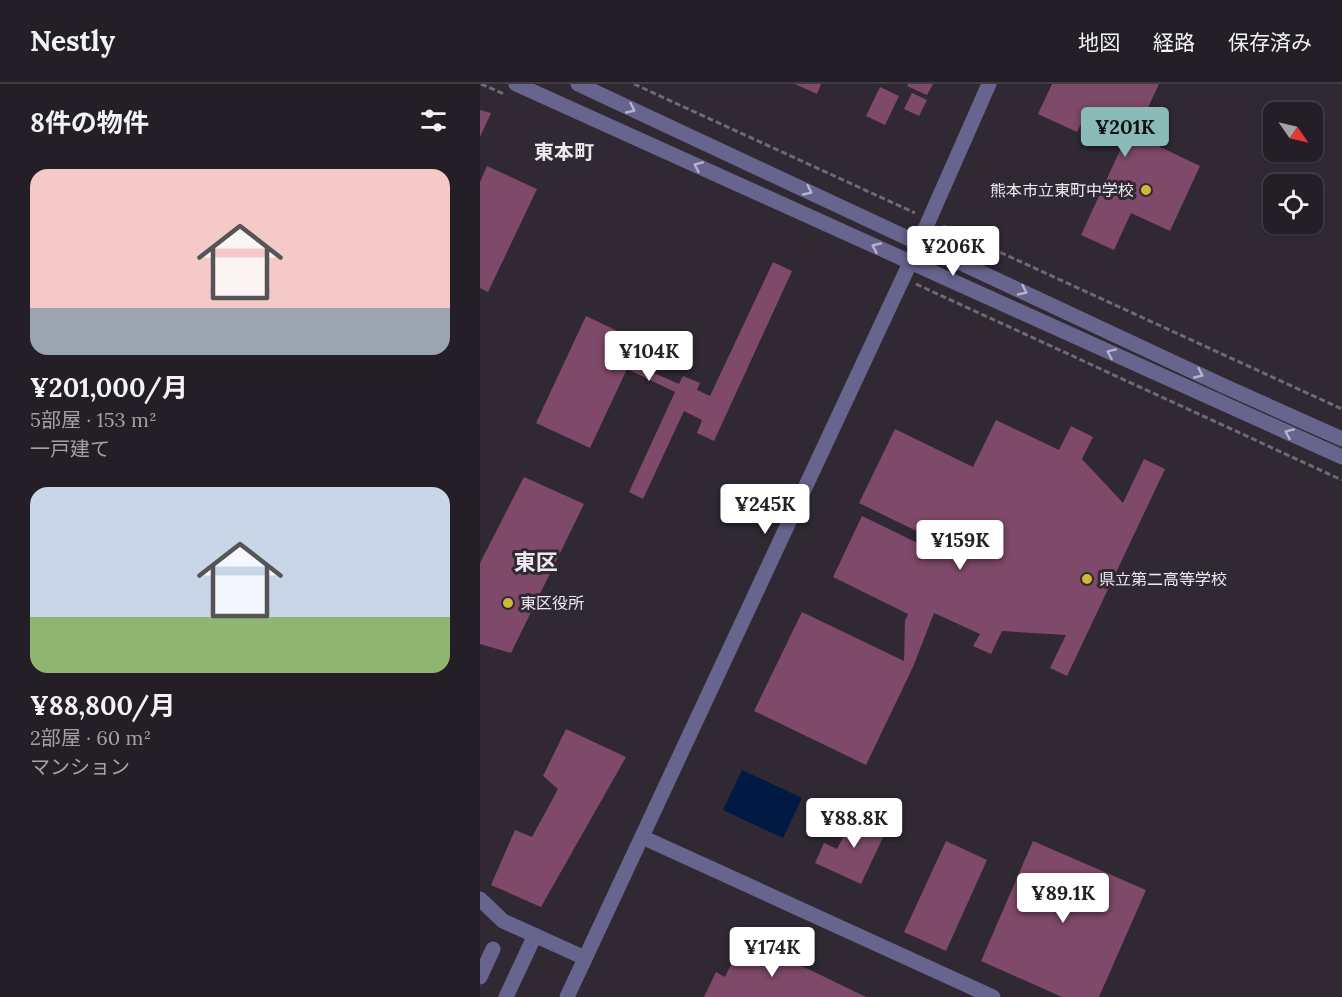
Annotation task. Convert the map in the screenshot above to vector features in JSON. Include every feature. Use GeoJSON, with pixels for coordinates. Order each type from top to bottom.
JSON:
{"type":"FeatureCollection","features":[{"type":"Feature","properties":{"kind":"street"},"geometry":{"type":"LineString","coordinates":[[516,84],[1342,457]]}},
{"type":"Feature","properties":{"kind":"street"},"geometry":{"type":"LineString","coordinates":[[578,84],[1342,439]]}},
{"type":"Feature","properties":{"kind":"street"},"geometry":{"type":"LineString","coordinates":[[567,997],[910,263],[989,84]]}},
{"type":"Feature","properties":{"kind":"street"},"geometry":{"type":"LineString","coordinates":[[642,837],[993,997]]}},
{"type":"Feature","properties":{"kind":"street"},"geometry":{"type":"LineString","coordinates":[[480,899],[503,921],[585,958]]}},
{"type":"Feature","properties":{"kind":"street"},"geometry":{"type":"LineString","coordinates":[[506,997],[534,935]]}},
{"type":"Feature","properties":{"kind":"street"},"geometry":{"type":"LineString","coordinates":[[480,977],[493,949]]}},
{"type":"Feature","properties":{"kind":"path"},"geometry":{"type":"LineString","coordinates":[[634,84],[1342,409]]}},
{"type":"Feature","properties":{"kind":"water"},"geometry":{"type":"Polygon","coordinates":[[[742,770],[802,798],[783,838],[723,810],[742,770]]]}},
{"type":"Feature","properties":{"kind":"building"},"geometry":{"type":"Polygon","coordinates":[[[795,84],[821,84],[817,94],[795,84]]]}},
{"type":"Feature","properties":{"kind":"building"},"geometry":{"type":"Polygon","coordinates":[[[908,84],[933,84],[927,95],[907,86],[908,84]]]}},
{"type":"Feature","properties":{"kind":"building","name":"熊本市立東町中学校"},"geometry":{"type":"Polygon","coordinates":[[[1052,84],[1159,84],[1135,135],[1200,166],[1170,231],[1131,213],[1114,250],[1081,235],[1128,133],[1086,114],[1077,132],[1038,114],[1052,84]]]}},
{"type":"Feature","properties":{"kind":"building"},"geometry":{"type":"Polygon","coordinates":[[[880,87],[899,96],[885,125],[866,116],[880,87]]]}},
{"type":"Feature","properties":{"kind":"building"},"geometry":{"type":"Polygon","coordinates":[[[912,93],[927,100],[919,116],[904,109],[912,93]]]}},
{"type":"Feature","properties":{"kind":"building"},"geometry":{"type":"Polygon","coordinates":[[[480,110],[491,113],[480,137],[480,110]]]}},
{"type":"Feature","properties":{"kind":"building"},"geometry":{"type":"Polygon","coordinates":[[[487,166],[537,189],[488,292],[480,288],[480,182],[487,166]]]}},
{"type":"Feature","properties":{"kind":"building"},"geometry":{"type":"Polygon","coordinates":[[[773,262],[792,271],[714,441],[697,433],[702,420],[684,411],[643,499],[629,492],[675,392],[627,369],[590,448],[536,423],[586,316],[641,342],[631,363],[679,384],[683,376],[700,383],[697,390],[710,396],[773,262]]]}},
{"type":"Feature","properties":{"kind":"building"},"geometry":{"type":"Polygon","coordinates":[[[996,420],[1059,450],[1071,426],[1093,437],[1082,459],[1123,503],[1144,459],[1165,469],[1067,676],[1050,668],[1066,635],[1002,631],[991,654],[973,646],[980,634],[934,613],[913,667],[866,765],[754,711],[802,612],[904,661],[905,621],[908,614],[833,577],[862,516],[934,551],[939,542],[859,503],[895,429],[973,467],[996,420]]]}},
{"type":"Feature","properties":{"kind":"building","name":"東区役所"},"geometry":{"type":"Polygon","coordinates":[[[524,477],[584,504],[511,653],[480,644],[480,563],[524,477]]]}},
{"type":"Feature","properties":{"kind":"building"},"geometry":{"type":"Polygon","coordinates":[[[566,729],[626,757],[541,907],[491,885],[515,830],[532,837],[558,789],[543,776],[566,729]]]}},
{"type":"Feature","properties":{"kind":"building"},"geometry":{"type":"Polygon","coordinates":[[[856,812],[888,827],[861,884],[815,863],[824,843],[837,849],[856,812]]]}},
{"type":"Feature","properties":{"kind":"building"},"geometry":{"type":"Polygon","coordinates":[[[946,841],[987,860],[946,951],[904,932],[946,841]]]}},
{"type":"Feature","properties":{"kind":"building"},"geometry":{"type":"Polygon","coordinates":[[[1033,841],[1146,890],[1099,997],[1062,997],[981,961],[1033,841]]]}},
{"type":"Feature","properties":{"kind":"building"},"geometry":{"type":"Polygon","coordinates":[[[744,938],[866,997],[704,997],[716,972],[725,977],[744,938]]]}},
{"type":"Feature","properties":{"kind":"place","name":"熊本市立東町中学校"},"geometry":{"type":"Point","coordinates":[1146,190]}},
{"type":"Feature","properties":{"kind":"place","name":"県立第二高等学校"},"geometry":{"type":"Point","coordinates":[1087,579]}},
{"type":"Feature","properties":{"kind":"place","name":"東区役所"},"geometry":{"type":"Point","coordinates":[508,603]}},
{"type":"Feature","properties":{"kind":"district","name":"東本町"},"geometry":{"type":"Point","coordinates":[564,151]}},
{"type":"Feature","properties":{"kind":"district","name":"東区"},"geometry":{"type":"Point","coordinates":[536,562]}}]}
